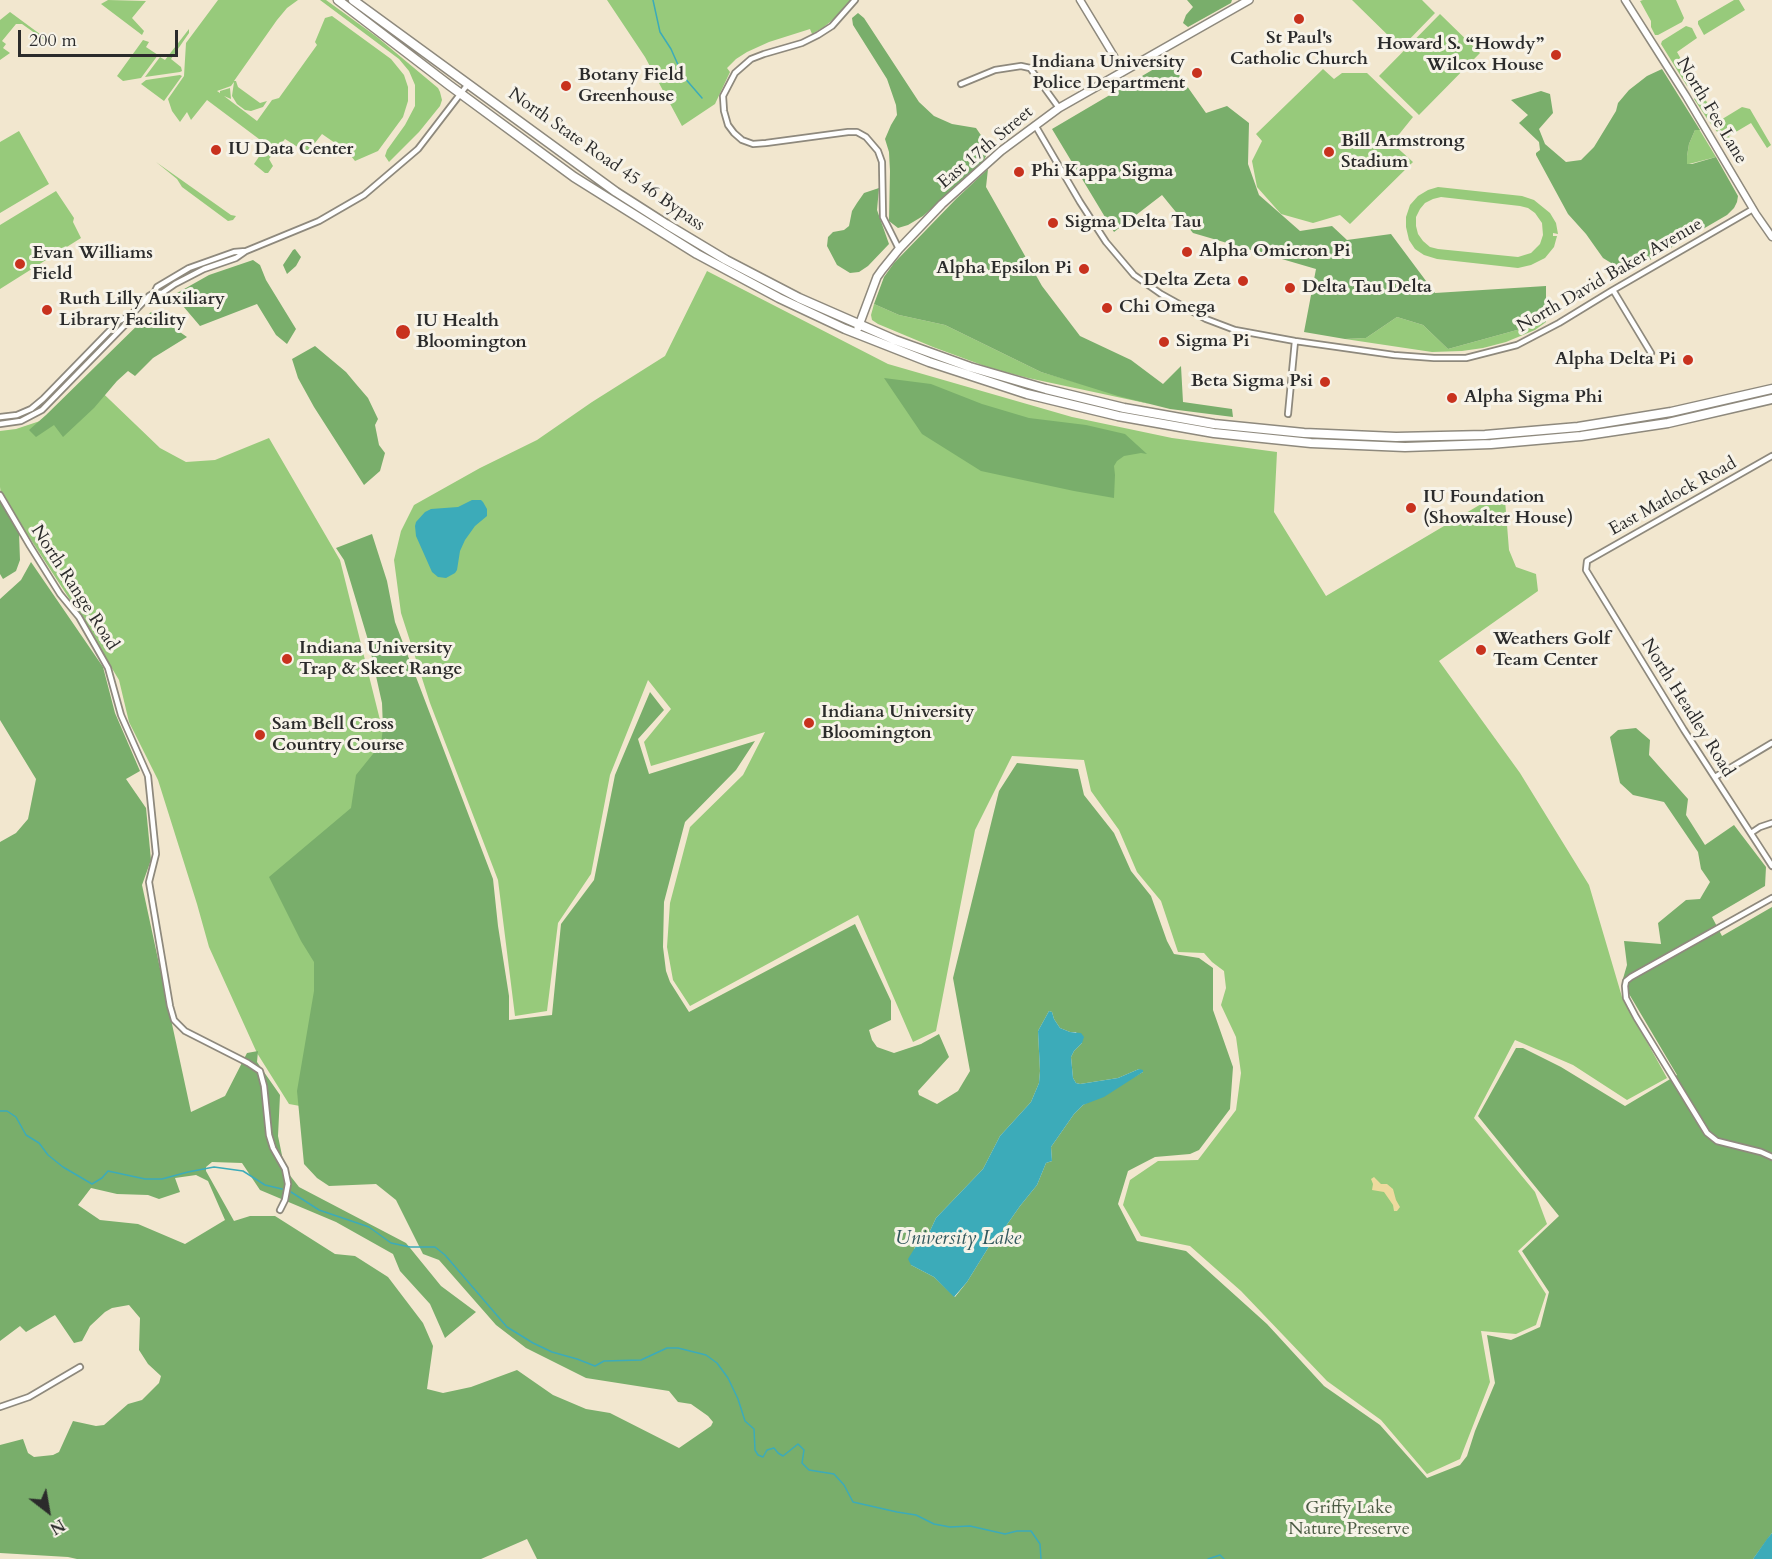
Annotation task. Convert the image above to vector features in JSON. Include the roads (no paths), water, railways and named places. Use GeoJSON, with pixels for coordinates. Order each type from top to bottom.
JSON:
{"type":"FeatureCollection","features":[{"type":"Feature","properties":{"kind":"highway"},"geometry":{"type":"LineString","coordinates":[[338,0],[460,94],[574,177],[674,240],[779,298],[858,329]]}},
{"type":"Feature","properties":{"kind":"highway","name":"North State Road 45 46 Bypass"},"geometry":{"type":"LineString","coordinates":[[353,0],[604,183],[666,224],[754,275],[858,329],[970,367],[1078,398],[1181,419],[1285,436],[1398,447],[1460,446],[1581,436],[1661,424],[1772,399]]}},
{"type":"Feature","properties":{"kind":"highway","name":"North State Road 45 46 Bypass"},"geometry":{"type":"LineString","coordinates":[[1285,436],[1472,436],[1537,431],[1658,415],[1772,389]]}},
{"type":"Feature","properties":{"kind":"main road","name":"East 17th Street"},"geometry":{"type":"LineString","coordinates":[[858,329],[877,277],[899,249],[942,204],[974,175],[1059,108],[1249,0]]}},
{"type":"Feature","properties":{"kind":"street"},"geometry":{"type":"LineString","coordinates":[[855,0],[838,20],[818,35],[802,43],[751,59],[735,73],[723,96],[724,111],[728,125],[742,140],[748,142],[766,144],[848,132],[857,132],[866,137],[878,151],[882,162],[883,217],[899,249]]}},
{"type":"Feature","properties":{"kind":"street"},"geometry":{"type":"LineString","coordinates":[[1080,0],[1123,71]]}},
{"type":"Feature","properties":{"kind":"street","name":"North Fee Lane"},"geometry":{"type":"LineString","coordinates":[[1625,0],[1772,237]]}},
{"type":"Feature","properties":{"kind":"street"},"geometry":{"type":"LineString","coordinates":[[961,84],[994,70],[1021,66],[1030,68],[1059,108]]}},
{"type":"Feature","properties":{"kind":"street"},"geometry":{"type":"LineString","coordinates":[[0,424],[21,421],[42,410],[124,326],[157,287],[189,268],[234,252],[246,251],[314,224],[364,195],[418,149],[468,84]]}},
{"type":"Feature","properties":{"kind":"street","name":"North David Baker Avenue"},"geometry":{"type":"LineString","coordinates":[[1035,125],[1106,242],[1134,275],[1161,294],[1206,319],[1235,330],[1394,355],[1466,358],[1517,345],[1559,323],[1753,209]]}},
{"type":"Feature","properties":{"kind":"street"},"geometry":{"type":"LineString","coordinates":[[1613,290],[1651,353]]}},
{"type":"Feature","properties":{"kind":"street"},"geometry":{"type":"LineString","coordinates":[[0,417],[17,415],[31,409],[120,321],[131,315]]}},
{"type":"Feature","properties":{"kind":"street"},"geometry":{"type":"LineString","coordinates":[[1288,414],[1294,341]]}},
{"type":"Feature","properties":{"kind":"street","name":"East Matlock Road"},"geometry":{"type":"LineString","coordinates":[[1587,561],[1772,456]]}},
{"type":"Feature","properties":{"kind":"street","name":"North Range Road"},"geometry":{"type":"LineString","coordinates":[[0,495],[60,594],[79,617],[108,668],[121,715],[148,776],[156,854],[149,882],[174,1020],[185,1031],[261,1071],[269,1135],[273,1148],[285,1169],[288,1184],[285,1200],[280,1210]]}},
{"type":"Feature","properties":{"kind":"street","name":"North Headley Road"},"geometry":{"type":"LineString","coordinates":[[1587,561],[1586,570],[1600,595],[1772,866]]}},
{"type":"Feature","properties":{"kind":"street"},"geometry":{"type":"LineString","coordinates":[[1715,777],[1772,743]]}},
{"type":"Feature","properties":{"kind":"street"},"geometry":{"type":"LineString","coordinates":[[1751,832],[1772,823]]}},
{"type":"Feature","properties":{"kind":"street"},"geometry":{"type":"LineString","coordinates":[[1772,898],[1631,976],[1625,986],[1626,998],[1636,1017],[1707,1133],[1717,1141],[1772,1157]]}},
{"type":"Feature","properties":{"kind":"street"},"geometry":{"type":"LineString","coordinates":[[0,1407],[29,1397],[80,1367]]}},
{"type":"Feature","properties":{"kind":"water"},"geometry":{"type":"Polygon","coordinates":[[[472,500],[483,502],[487,509],[487,516],[475,526],[465,540],[455,573],[446,578],[438,577],[432,572],[416,536],[416,522],[431,509],[458,507],[472,500]]]}},
{"type":"Feature","properties":{"kind":"water","name":"University Lake"},"geometry":{"type":"Polygon","coordinates":[[[1049,1011],[1052,1012],[1060,1028],[1081,1033],[1084,1037],[1071,1057],[1073,1078],[1076,1083],[1118,1078],[1139,1069],[1143,1072],[1104,1097],[1083,1105],[1074,1114],[1051,1147],[1052,1161],[1046,1163],[1037,1185],[999,1236],[993,1240],[967,1282],[954,1297],[934,1277],[911,1265],[908,1259],[916,1246],[929,1233],[936,1218],[983,1169],[1000,1136],[1031,1102],[1039,1083],[1038,1031],[1049,1011]]]}},
{"type":"Feature","properties":{"kind":"water"},"geometry":{"type":"Polygon","coordinates":[[[1772,1533],[1772,1559],[1753,1559],[1767,1539],[1772,1533]]]}},
{"type":"Feature","properties":{"kind":"waterway"},"geometry":{"type":"LineString","coordinates":[[653,0],[660,32],[671,49],[683,76],[702,98]]}},
{"type":"Feature","properties":{"kind":"waterway"},"geometry":{"type":"LineString","coordinates":[[0,1111],[7,1111],[16,1117],[26,1135],[39,1143],[48,1155],[92,1184],[108,1171],[145,1179],[162,1179],[214,1167],[243,1171],[265,1185],[282,1189]]}},
{"type":"Feature","properties":{"kind":"waterway"},"geometry":{"type":"LineString","coordinates":[[291,1192],[319,1210],[369,1227],[391,1243],[410,1247],[435,1247],[445,1255],[507,1327],[552,1352],[595,1366],[604,1361],[641,1360],[667,1348],[678,1348],[706,1355],[717,1363],[728,1378],[745,1421],[754,1429],[755,1450],[758,1455],[763,1457],[767,1450],[774,1448],[783,1456],[798,1444],[804,1450],[802,1463],[809,1470],[834,1474],[844,1485],[853,1502],[916,1515],[934,1524],[950,1527],[970,1526],[1005,1534],[1031,1531],[1040,1544],[1041,1559]]}},
{"type":"Feature","properties":{"kind":"waterway"},"geometry":{"type":"LineString","coordinates":[[1208,1559],[1220,1555],[1224,1559]]}},
{"type":"Feature","properties":{"kind":"place","name":"St Paul's Catholic Church"},"geometry":{"type":"Point","coordinates":[1299,19]}},
{"type":"Feature","properties":{"kind":"place","name":"Howard S. “Howdy” Wilcox House"},"geometry":{"type":"Point","coordinates":[1556,55]}},
{"type":"Feature","properties":{"kind":"place","name":"Indiana University Police Department"},"geometry":{"type":"Point","coordinates":[1197,73]}},
{"type":"Feature","properties":{"kind":"place","name":"Botany Field Greenhouse"},"geometry":{"type":"Point","coordinates":[566,86]}},
{"type":"Feature","properties":{"kind":"place","name":"IU Data Center"},"geometry":{"type":"Point","coordinates":[216,150]}},
{"type":"Feature","properties":{"kind":"place","name":"Bill Armstrong Stadium"},"geometry":{"type":"Point","coordinates":[1329,152]}},
{"type":"Feature","properties":{"kind":"place","name":"Phi Kappa Sigma"},"geometry":{"type":"Point","coordinates":[1019,172]}},
{"type":"Feature","properties":{"kind":"place","name":"Sigma Delta Tau"},"geometry":{"type":"Point","coordinates":[1053,223]}},
{"type":"Feature","properties":{"kind":"place","name":"Alpha Omicron Pi"},"geometry":{"type":"Point","coordinates":[1187,252]}},
{"type":"Feature","properties":{"kind":"place","name":"Evan Williams Field"},"geometry":{"type":"Point","coordinates":[20,264]}},
{"type":"Feature","properties":{"kind":"place","name":"Alpha Epsilon Pi"},"geometry":{"type":"Point","coordinates":[1084,269]}},
{"type":"Feature","properties":{"kind":"place","name":"Delta Zeta"},"geometry":{"type":"Point","coordinates":[1243,281]}},
{"type":"Feature","properties":{"kind":"place","name":"Delta Tau Delta"},"geometry":{"type":"Point","coordinates":[1290,288]}},
{"type":"Feature","properties":{"kind":"place","name":"Chi Omega"},"geometry":{"type":"Point","coordinates":[1107,308]}},
{"type":"Feature","properties":{"kind":"place","name":"Ruth Lilly Auxiliary Library Facility"},"geometry":{"type":"Point","coordinates":[47,310]}},
{"type":"Feature","properties":{"kind":"place","name":"IU Health Bloomington"},"geometry":{"type":"Point","coordinates":[403,332]}},
{"type":"Feature","properties":{"kind":"place","name":"Sigma Pi"},"geometry":{"type":"Point","coordinates":[1164,342]}},
{"type":"Feature","properties":{"kind":"place","name":"Alpha Delta Pi"},"geometry":{"type":"Point","coordinates":[1688,360]}},
{"type":"Feature","properties":{"kind":"place","name":"Beta Sigma Psi"},"geometry":{"type":"Point","coordinates":[1325,382]}},
{"type":"Feature","properties":{"kind":"place","name":"Alpha Sigma Phi"},"geometry":{"type":"Point","coordinates":[1452,398]}},
{"type":"Feature","properties":{"kind":"place","name":"IU Foundation (Showalter House)"},"geometry":{"type":"Point","coordinates":[1411,508]}},
{"type":"Feature","properties":{"kind":"place","name":"Weathers Golf Team Center"},"geometry":{"type":"Point","coordinates":[1481,650]}},
{"type":"Feature","properties":{"kind":"place","name":"Indiana University Trap & Skeet Range"},"geometry":{"type":"Point","coordinates":[287,659]}},
{"type":"Feature","properties":{"kind":"place","name":"Indiana University Bloomington"},"geometry":{"type":"Point","coordinates":[809,723]}},
{"type":"Feature","properties":{"kind":"place","name":"Sam Bell Cross Country Course"},"geometry":{"type":"Point","coordinates":[260,735]}},
{"type":"Feature","properties":{"kind":"park label","name":"Griffy Lake Nature Preserve"},"geometry":{"type":"Point","coordinates":[1349,1519]}}]}
